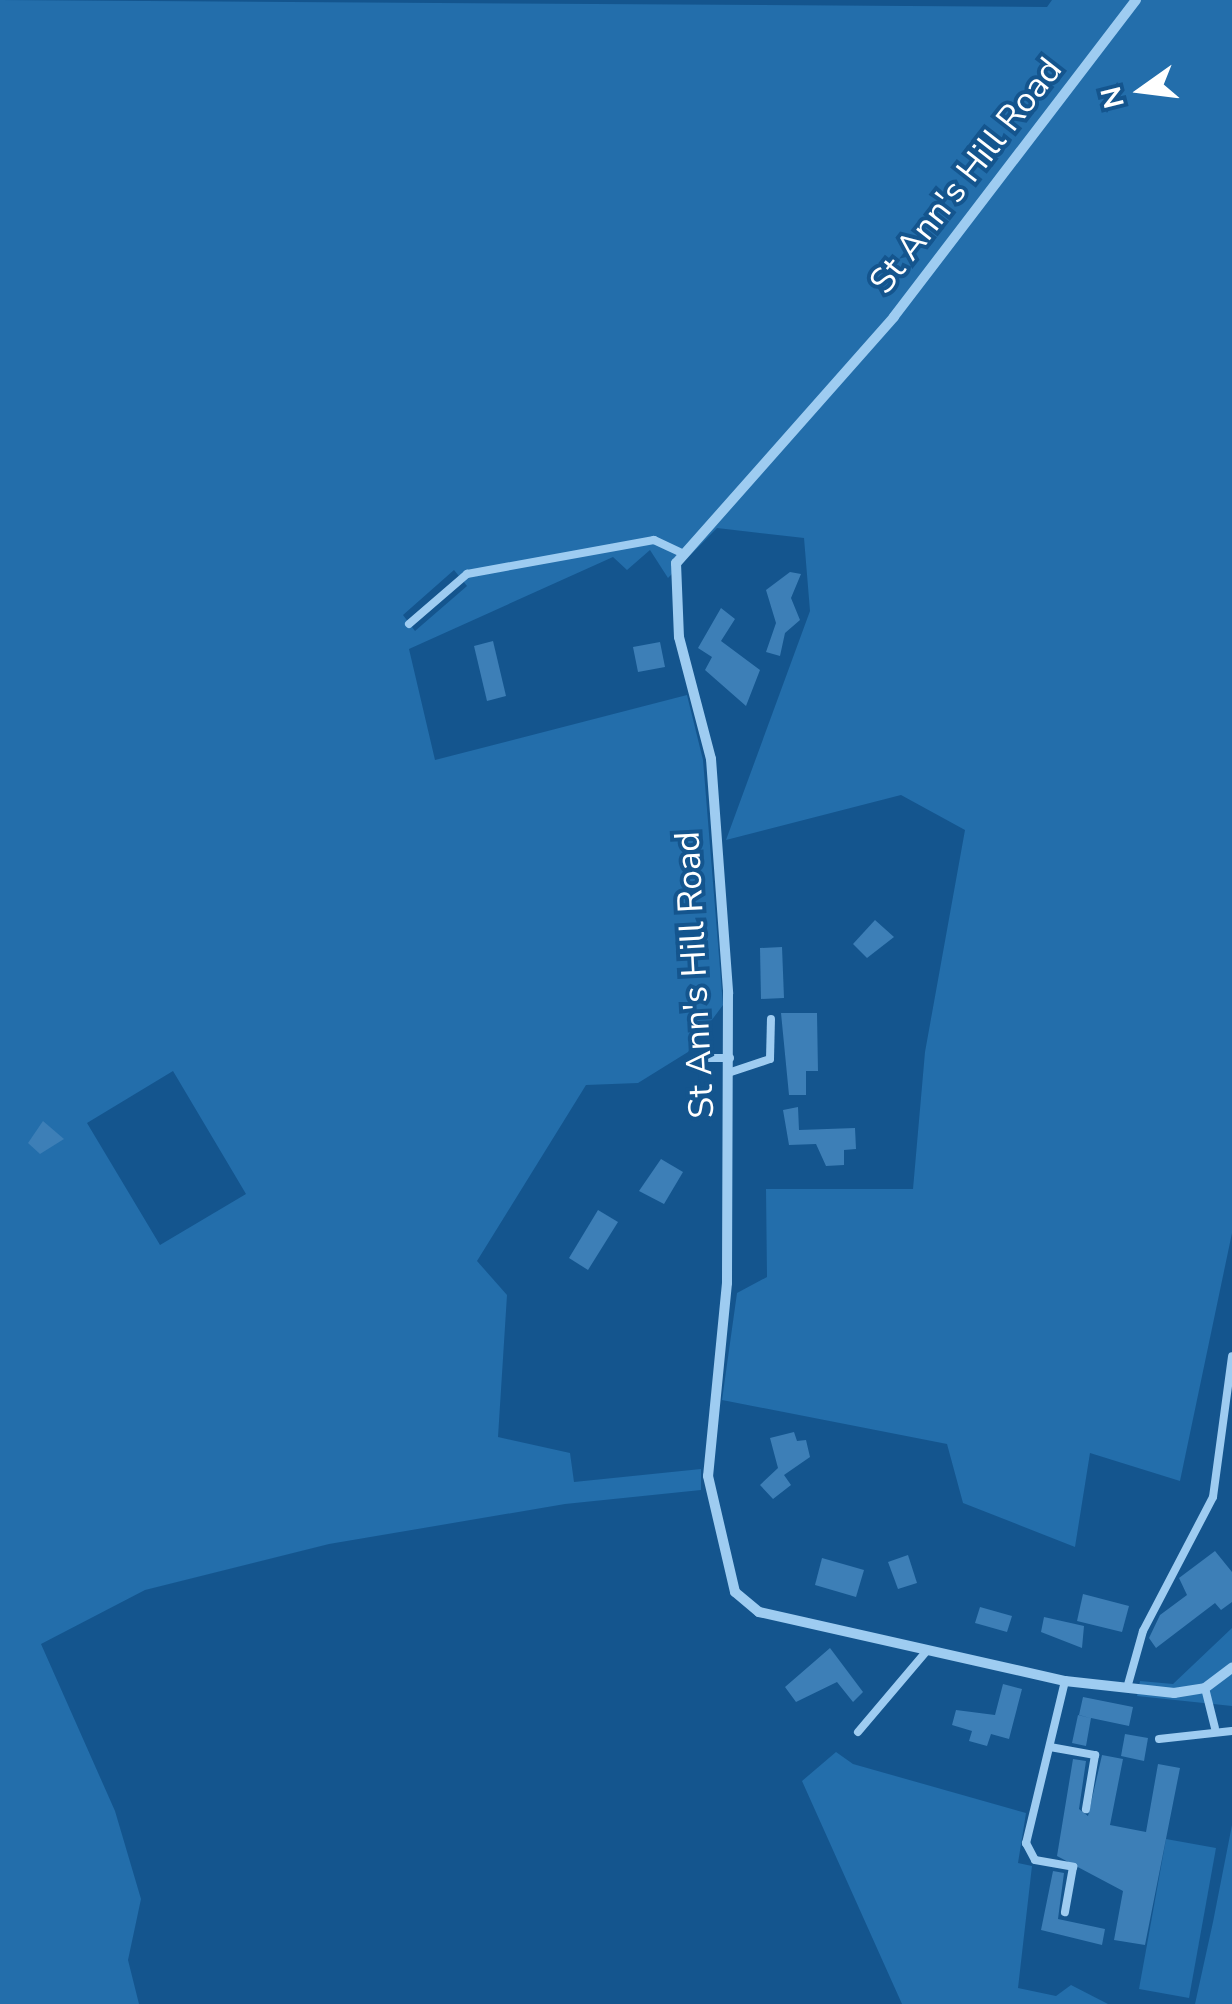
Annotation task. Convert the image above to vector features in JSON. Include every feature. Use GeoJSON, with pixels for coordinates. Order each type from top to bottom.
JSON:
{"type":"FeatureCollection","features":[{"type":"Feature","properties":{"kind":"street","name":"St Ann's Hill Road"},"geometry":{"type":"LineString","coordinates":[[1136,0],[894,317],[682,552],[675,574],[679,637],[710,759],[730,1058],[728,1284],[708,1476],[735,1592],[759,1612],[925,1653],[1065,1681],[1128,1688],[1206,1688]]}},
{"type":"Feature","properties":{"kind":"street"},"geometry":{"type":"LineString","coordinates":[[1206,1688],[1232,1668]]}},
{"type":"Feature","properties":{"kind":"lane"},"geometry":{"type":"LineString","coordinates":[[409,624],[478,571],[654,540],[682,552]]}},
{"type":"Feature","properties":{"kind":"lane"},"geometry":{"type":"LineString","coordinates":[[730,1072],[770,1059],[770,1019]]}},
{"type":"Feature","properties":{"kind":"lane"},"geometry":{"type":"LineString","coordinates":[[700,1058],[730,1058]]}},
{"type":"Feature","properties":{"kind":"lane"},"geometry":{"type":"LineString","coordinates":[[1128,1688],[1142,1631],[1213,1497],[1232,1356]]}},
{"type":"Feature","properties":{"kind":"lane"},"geometry":{"type":"LineString","coordinates":[[858,1732],[925,1653]]}},
{"type":"Feature","properties":{"kind":"lane"},"geometry":{"type":"LineString","coordinates":[[1065,1681],[1026,1843],[1036,1860],[1073,1867],[1065,1912]]}},
{"type":"Feature","properties":{"kind":"lane"},"geometry":{"type":"LineString","coordinates":[[1206,1688],[1215,1728]]}},
{"type":"Feature","properties":{"kind":"lane"},"geometry":{"type":"LineString","coordinates":[[1159,1739],[1215,1728],[1232,1731]]}},
{"type":"Feature","properties":{"kind":"lane"},"geometry":{"type":"LineString","coordinates":[[1050,1747],[1095,1755],[1086,1809]]}},
{"type":"Feature","properties":{"kind":"shaded area"},"geometry":{"type":"Polygon","coordinates":[[[0,0],[1047,7],[1052,0],[1232,0],[1232,1233],[1180,1481],[1090,1453],[1075,1547],[963,1503],[947,1444],[722,1400],[737,1293],[767,1277],[766,1189],[913,1189],[925,1052],[965,830],[901,795],[726,840],[810,611],[804,538],[717,528],[668,578],[650,550],[627,570],[613,557],[409,649],[435,760],[687,695],[703,760],[723,1005],[688,1052],[638,1083],[586,1085],[477,1261],[507,1295],[498,1437],[570,1453],[574,1482],[701,1469],[701,1490],[565,1504],[329,1544],[145,1590],[41,1644],[115,1811],[141,1899],[128,1960],[139,2004],[0,2004],[0,0]],[[454,570],[403,615],[415,631],[467,586],[454,570]],[[173,1071],[87,1123],[160,1245],[246,1194],[173,1071]]]}},
{"type":"Feature","properties":{"kind":"shaded area"},"geometry":{"type":"Polygon","coordinates":[[[1232,1628],[1232,1706],[1137,1696],[1140,1681],[1173,1684],[1232,1628]]]}},
{"type":"Feature","properties":{"kind":"shaded area"},"geometry":{"type":"Polygon","coordinates":[[[836,1752],[853,1764],[1026,1813],[1018,1863],[1032,1866],[1018,1988],[1056,1996],[1071,1985],[1108,2004],[902,2004],[802,1781],[836,1752]]]}},
{"type":"Feature","properties":{"kind":"shaded area"},"geometry":{"type":"Polygon","coordinates":[[[1232,1825],[1232,2004],[1195,2004],[1213,1922],[1232,1825]]]}},
{"type":"Feature","properties":{"kind":"shaded area"},"geometry":{"type":"Polygon","coordinates":[[[1166,1839],[1216,1848],[1189,1998],[1139,1989],[1166,1839]]]}},
{"type":"Feature","properties":{"kind":"building"},"geometry":{"type":"Polygon","coordinates":[[[790,572],[801,574],[791,598],[800,620],[785,633],[780,656],[766,652],[776,623],[766,590],[790,572]]]}},
{"type":"Feature","properties":{"kind":"building"},"geometry":{"type":"Polygon","coordinates":[[[721,608],[735,619],[721,641],[760,670],[746,706],[705,670],[712,657],[698,648],[721,608]]]}},
{"type":"Feature","properties":{"kind":"building"},"geometry":{"type":"Polygon","coordinates":[[[493,641],[506,696],[487,701],[474,646],[493,641]]]}},
{"type":"Feature","properties":{"kind":"building"},"geometry":{"type":"Polygon","coordinates":[[[660,642],[665,667],[638,672],[633,647],[660,642]]]}},
{"type":"Feature","properties":{"kind":"building"},"geometry":{"type":"Polygon","coordinates":[[[875,920],[894,937],[867,958],[853,944],[875,920]]]}},
{"type":"Feature","properties":{"kind":"building"},"geometry":{"type":"Polygon","coordinates":[[[782,947],[784,998],[761,999],[760,948],[782,947]]]}},
{"type":"Feature","properties":{"kind":"building"},"geometry":{"type":"Polygon","coordinates":[[[781,1013],[817,1013],[818,1071],[806,1071],[806,1095],[789,1095],[781,1013]]]}},
{"type":"Feature","properties":{"kind":"building"},"geometry":{"type":"Polygon","coordinates":[[[798,1107],[799,1130],[855,1128],[856,1149],[844,1150],[844,1165],[826,1166],[816,1144],[789,1145],[783,1110],[798,1107]]]}},
{"type":"Feature","properties":{"kind":"building"},"geometry":{"type":"Polygon","coordinates":[[[43,1121],[64,1139],[40,1154],[28,1143],[43,1121]]]}},
{"type":"Feature","properties":{"kind":"building"},"geometry":{"type":"Polygon","coordinates":[[[661,1159],[683,1172],[664,1204],[639,1191],[661,1159]]]}},
{"type":"Feature","properties":{"kind":"building"},"geometry":{"type":"Polygon","coordinates":[[[598,1210],[618,1222],[588,1270],[569,1258],[598,1210]]]}},
{"type":"Feature","properties":{"kind":"building"},"geometry":{"type":"Polygon","coordinates":[[[794,1432],[797,1441],[806,1440],[810,1457],[784,1475],[791,1485],[773,1499],[760,1485],[778,1468],[770,1438],[794,1432]]]}},
{"type":"Feature","properties":{"kind":"building"},"geometry":{"type":"Polygon","coordinates":[[[1215,1551],[1232,1572],[1232,1602],[1221,1610],[1215,1603],[1156,1648],[1149,1638],[1160,1615],[1187,1595],[1179,1578],[1215,1551]]]}},
{"type":"Feature","properties":{"kind":"building"},"geometry":{"type":"Polygon","coordinates":[[[908,1555],[917,1583],[898,1589],[888,1562],[908,1555]]]}},
{"type":"Feature","properties":{"kind":"building"},"geometry":{"type":"Polygon","coordinates":[[[822,1558],[864,1570],[856,1597],[815,1585],[822,1558]]]}},
{"type":"Feature","properties":{"kind":"building"},"geometry":{"type":"Polygon","coordinates":[[[1083,1594],[1129,1606],[1122,1632],[1077,1621],[1083,1594]]]}},
{"type":"Feature","properties":{"kind":"building"},"geometry":{"type":"Polygon","coordinates":[[[980,1607],[1012,1616],[1007,1632],[975,1623],[980,1607]]]}},
{"type":"Feature","properties":{"kind":"building"},"geometry":{"type":"Polygon","coordinates":[[[1044,1617],[1084,1626],[1082,1648],[1041,1632],[1044,1617]]]}},
{"type":"Feature","properties":{"kind":"building"},"geometry":{"type":"Polygon","coordinates":[[[830,1648],[863,1692],[853,1702],[837,1682],[796,1702],[785,1687],[830,1648]]]}},
{"type":"Feature","properties":{"kind":"building"},"geometry":{"type":"Polygon","coordinates":[[[1003,1684],[1022,1689],[1009,1739],[991,1734],[987,1746],[969,1741],[972,1731],[952,1725],[956,1710],[995,1715],[1003,1684]]]}},
{"type":"Feature","properties":{"kind":"building"},"geometry":{"type":"Polygon","coordinates":[[[1083,1697],[1133,1707],[1129,1726],[1091,1718],[1086,1746],[1072,1743],[1078,1715],[1090,1718],[1079,1715],[1083,1697]]]}},
{"type":"Feature","properties":{"kind":"building"},"geometry":{"type":"Polygon","coordinates":[[[1125,1734],[1148,1738],[1144,1761],[1121,1756],[1125,1734]]]}},
{"type":"Feature","properties":{"kind":"building"},"geometry":{"type":"Polygon","coordinates":[[[1102,1755],[1123,1759],[1110,1825],[1146,1832],[1158,1764],[1180,1768],[1145,1945],[1114,1940],[1123,1891],[1057,1856],[1073,1759],[1086,1761],[1079,1809],[1088,1816],[1102,1755]]]}},
{"type":"Feature","properties":{"kind":"building"},"geometry":{"type":"Polygon","coordinates":[[[1053,1871],[1064,1873],[1058,1919],[1105,1929],[1102,1945],[1041,1930],[1053,1871]]]}}]}
